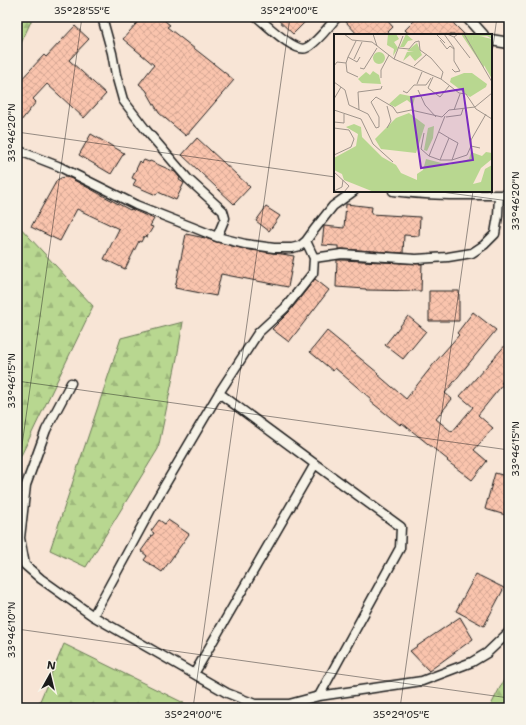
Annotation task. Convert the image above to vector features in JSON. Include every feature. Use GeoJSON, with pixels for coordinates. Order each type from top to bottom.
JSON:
{"type":"FeatureCollection","features":[{"type":"Feature","properties":{"kind":"street"},"geometry":{"type":"LineString","coordinates":[[102,17],[123,100],[146,130],[188,179],[223,211],[225,218],[217,237]]}},
{"type":"Feature","properties":{"kind":"street"},"geometry":{"type":"LineString","coordinates":[[257,17],[288,43],[301,49],[306,48],[316,41],[337,17]]}},
{"type":"Feature","properties":{"kind":"street"},"geometry":{"type":"LineString","coordinates":[[466,17],[482,34]]}},
{"type":"Feature","properties":{"kind":"street"},"geometry":{"type":"LineString","coordinates":[[492,40],[509,43]]}},
{"type":"Feature","properties":{"kind":"street"},"geometry":{"type":"LineString","coordinates":[[17,150],[58,166],[136,206],[217,237],[245,244],[274,248],[292,248],[300,246],[306,242],[333,206],[353,192]]}},
{"type":"Feature","properties":{"kind":"street"},"geometry":{"type":"LineString","coordinates":[[406,192],[454,195],[509,195]]}},
{"type":"Feature","properties":{"kind":"street"},"geometry":{"type":"LineString","coordinates":[[314,258],[342,254],[416,259],[448,257],[472,253],[484,245],[495,234],[499,195]]}},
{"type":"Feature","properties":{"kind":"street"},"geometry":{"type":"LineString","coordinates":[[93,616],[156,500],[219,393],[258,333],[285,308],[313,273],[314,258],[306,242]]}},
{"type":"Feature","properties":{"kind":"street"},"geometry":{"type":"LineString","coordinates":[[71,383],[46,430],[26,485],[20,538],[25,566],[93,616],[227,693],[255,704],[289,704],[319,696],[422,681],[472,662],[487,653],[509,632]]}},
{"type":"Feature","properties":{"kind":"street"},"geometry":{"type":"LineString","coordinates":[[219,393],[401,527],[400,548],[319,696]]}},
{"type":"Feature","properties":{"kind":"street"},"geometry":{"type":"LineString","coordinates":[[194,674],[315,464]]}},
{"type":"Feature","properties":{"kind":"green space"},"geometry":{"type":"Polygon","coordinates":[[[17,17],[33,17],[17,52],[17,17]]]}},
{"type":"Feature","properties":{"kind":"green space"},"geometry":{"type":"Polygon","coordinates":[[[17,224],[93,306],[17,464],[17,224]]]}},
{"type":"Feature","properties":{"kind":"green space"},"geometry":{"type":"Polygon","coordinates":[[[183,322],[158,449],[86,567],[50,550],[121,338],[183,322]]]}},
{"type":"Feature","properties":{"kind":"green space"},"geometry":{"type":"Polygon","coordinates":[[[64,644],[194,708],[37,708],[64,644]]]}},
{"type":"Feature","properties":{"kind":"green space"},"geometry":{"type":"Polygon","coordinates":[[[509,670],[509,708],[445,708],[466,706],[490,707],[509,670]]]}},
{"type":"Feature","properties":{"kind":"building"},"geometry":{"type":"Polygon","coordinates":[[[142,17],[160,17],[170,25],[167,27],[234,80],[186,136],[159,113],[146,90],[139,84],[154,65],[123,39],[142,17]]]}},
{"type":"Feature","properties":{"kind":"building"},"geometry":{"type":"Polygon","coordinates":[[[275,17],[310,17],[293,34],[275,17]]]}},
{"type":"Feature","properties":{"kind":"building"},"geometry":{"type":"Polygon","coordinates":[[[352,17],[384,17],[393,27],[386,34],[357,34],[346,22],[352,17]]]}},
{"type":"Feature","properties":{"kind":"building"},"geometry":{"type":"Polygon","coordinates":[[[418,17],[447,17],[464,34],[409,34],[405,30],[418,17]]]}},
{"type":"Feature","properties":{"kind":"building"},"geometry":{"type":"Polygon","coordinates":[[[75,26],[89,39],[69,60],[106,94],[84,118],[47,84],[33,99],[36,102],[17,126],[17,84],[44,55],[46,57],[75,26]]]}},
{"type":"Feature","properties":{"kind":"building"},"geometry":{"type":"Polygon","coordinates":[[[91,134],[124,153],[111,174],[79,155],[91,134]]]}},
{"type":"Feature","properties":{"kind":"building"},"geometry":{"type":"Polygon","coordinates":[[[197,138],[250,187],[234,204],[182,155],[197,138]]]}},
{"type":"Feature","properties":{"kind":"building"},"geometry":{"type":"Polygon","coordinates":[[[144,160],[150,161],[175,172],[180,178],[179,180],[184,183],[176,200],[158,192],[156,195],[133,185],[136,180],[132,178],[140,161],[142,163],[144,160]]]}},
{"type":"Feature","properties":{"kind":"building"},"geometry":{"type":"Polygon","coordinates":[[[65,177],[70,178],[130,210],[131,209],[154,219],[150,226],[153,227],[147,237],[144,236],[141,242],[139,241],[125,269],[104,259],[119,229],[77,209],[60,241],[31,227],[57,180],[65,177]]]}},
{"type":"Feature","properties":{"kind":"building"},"geometry":{"type":"Polygon","coordinates":[[[346,204],[372,207],[371,214],[420,217],[419,236],[404,235],[403,253],[338,249],[338,246],[322,245],[324,226],[344,228],[346,204]]]}},
{"type":"Feature","properties":{"kind":"building"},"geometry":{"type":"Polygon","coordinates":[[[266,207],[280,216],[269,231],[256,221],[266,207]]]}},
{"type":"Feature","properties":{"kind":"building"},"geometry":{"type":"Polygon","coordinates":[[[186,234],[244,249],[294,256],[288,287],[221,274],[216,296],[175,288],[186,234]]]}},
{"type":"Feature","properties":{"kind":"building"},"geometry":{"type":"Polygon","coordinates":[[[337,260],[422,264],[421,291],[366,290],[336,287],[337,260]]]}},
{"type":"Feature","properties":{"kind":"building"},"geometry":{"type":"Polygon","coordinates":[[[315,279],[329,290],[289,342],[272,329],[289,312],[315,279]]]}},
{"type":"Feature","properties":{"kind":"building"},"geometry":{"type":"Polygon","coordinates":[[[429,291],[459,291],[459,321],[429,321],[429,291]]]}},
{"type":"Feature","properties":{"kind":"building"},"geometry":{"type":"Polygon","coordinates":[[[473,312],[496,330],[445,393],[452,399],[436,419],[452,432],[473,407],[460,396],[509,341],[509,374],[501,383],[503,384],[478,415],[493,428],[474,450],[487,461],[472,480],[402,423],[400,425],[370,401],[371,399],[335,368],[333,371],[310,352],[327,331],[378,373],[377,374],[406,399],[459,335],[457,333],[473,312]]]}},
{"type":"Feature","properties":{"kind":"building"},"geometry":{"type":"Polygon","coordinates":[[[408,316],[426,331],[403,359],[385,345],[408,316]]]}},
{"type":"Feature","properties":{"kind":"building"},"geometry":{"type":"Polygon","coordinates":[[[495,473],[509,477],[509,516],[485,509],[495,473]]]}},
{"type":"Feature","properties":{"kind":"building"},"geometry":{"type":"Polygon","coordinates":[[[159,520],[165,524],[168,520],[189,534],[162,572],[144,560],[147,556],[141,551],[154,533],[151,531],[159,520]]]}},
{"type":"Feature","properties":{"kind":"building"},"geometry":{"type":"Polygon","coordinates":[[[476,574],[504,588],[484,626],[456,611],[476,574]]]}},
{"type":"Feature","properties":{"kind":"building"},"geometry":{"type":"Polygon","coordinates":[[[460,617],[473,639],[429,671],[410,651],[460,617]]]}}]}
